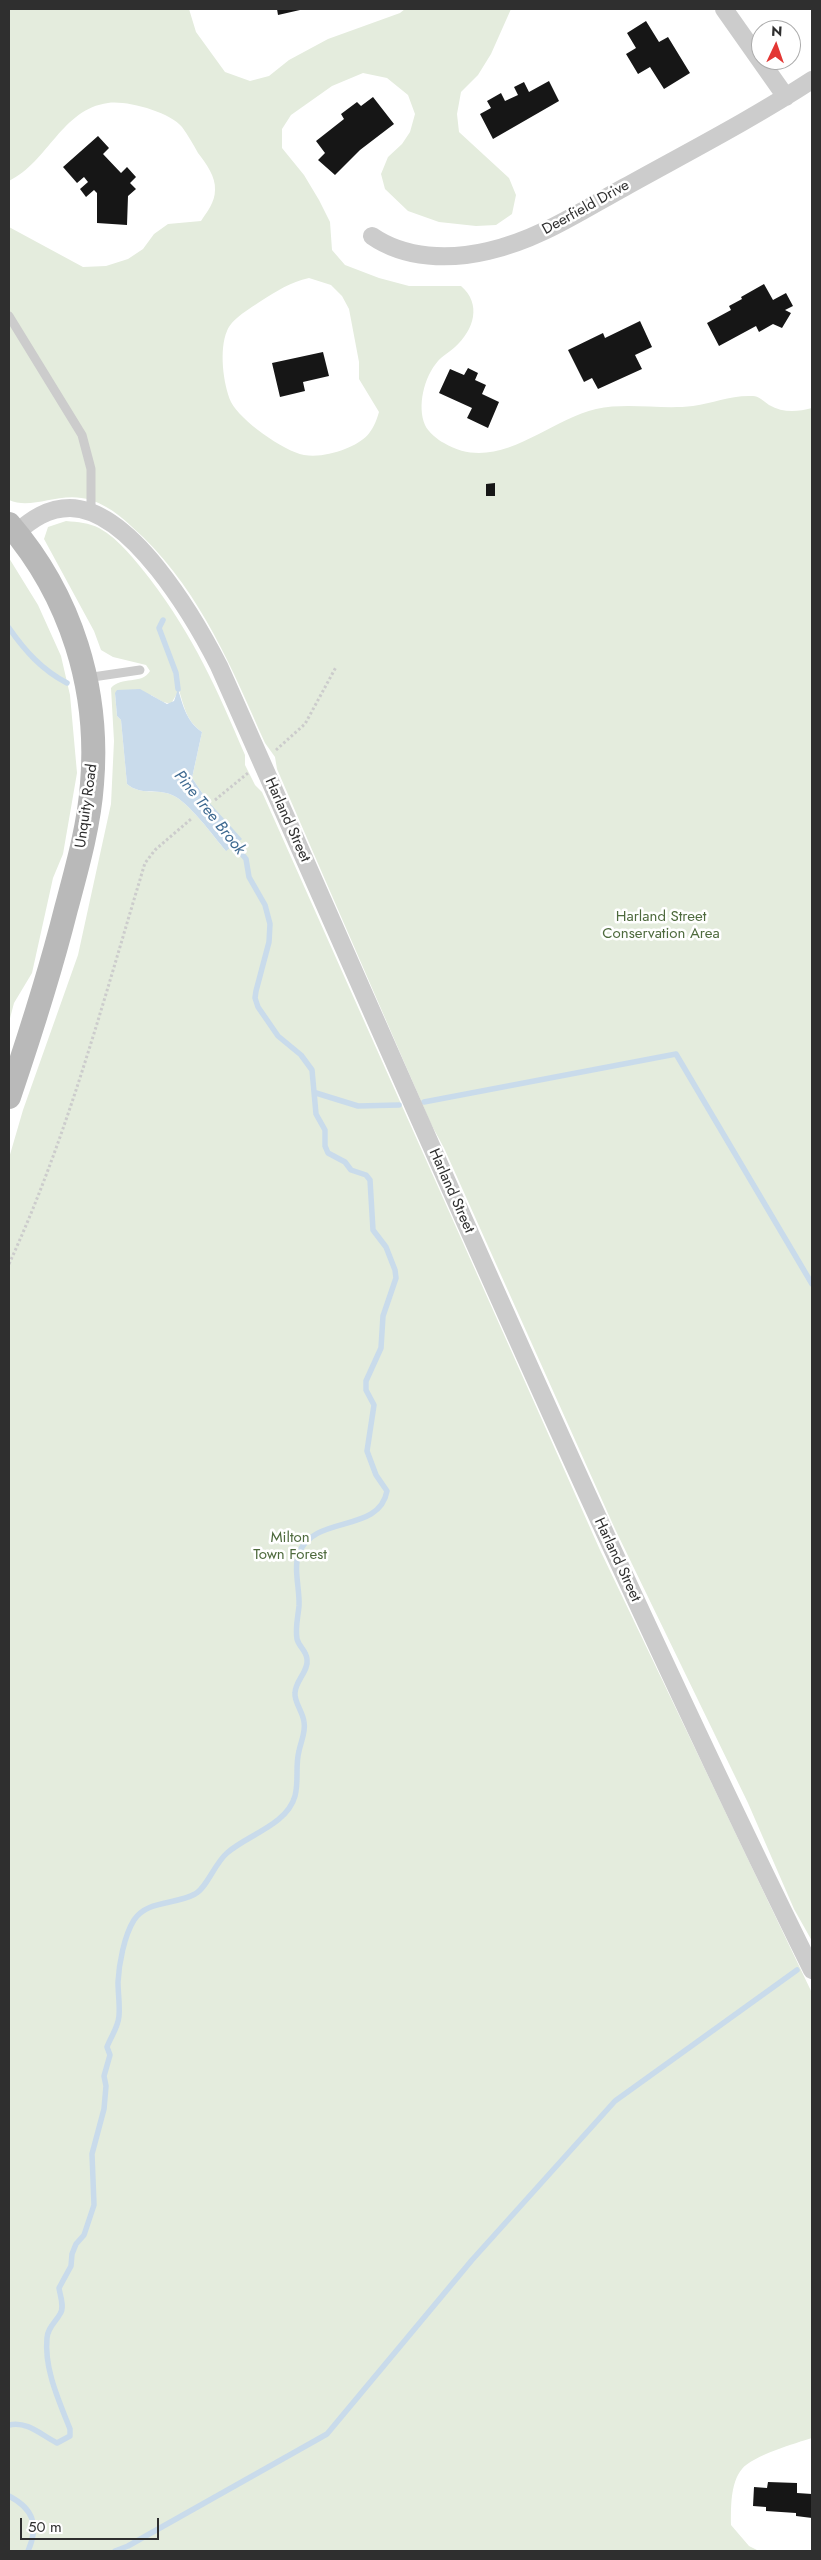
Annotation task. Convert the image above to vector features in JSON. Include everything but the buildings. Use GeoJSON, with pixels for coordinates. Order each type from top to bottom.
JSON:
{"type":"FeatureCollection","features":[{"type":"Feature","properties":{"kind":"main road","name":"Unquity Road"},"geometry":{"type":"LineString","coordinates":[[9,1097],[60,935],[88,820],[94,748],[92,712],[86,678],[77,646],[60,605],[36,559],[12,529]]}},
{"type":"Feature","properties":{"kind":"street"},"geometry":{"type":"LineString","coordinates":[[724,9],[786,97]]}},
{"type":"Feature","properties":{"kind":"street","name":"Deerfield Drive"},"geometry":{"type":"LineString","coordinates":[[372,236],[394,249],[421,255],[471,254],[511,245],[547,229],[786,97],[812,80]]}},
{"type":"Feature","properties":{"kind":"street","name":"Harland Street"},"geometry":{"type":"LineString","coordinates":[[12,529],[54,510],[75,508],[91,512],[113,524],[139,548],[182,602],[219,666],[388,1052],[604,1532],[812,1970]]}},
{"type":"Feature","properties":{"kind":"lane"},"geometry":{"type":"LineString","coordinates":[[9,316],[82,435],[92,469],[91,512]]}},
{"type":"Feature","properties":{"kind":"lane"},"geometry":{"type":"LineString","coordinates":[[86,678],[140,670]]}},
{"type":"Feature","properties":{"kind":"path"},"geometry":{"type":"LineString","coordinates":[[215,800],[305,724],[336,667]]}},
{"type":"Feature","properties":{"kind":"path"},"geometry":{"type":"LineString","coordinates":[[9,1264],[41,1188],[74,1097],[145,862],[154,850],[191,819]]}},
{"type":"Feature","properties":{"kind":"green space","name":"Harland Street Conservation Area"},"geometry":{"type":"Polygon","coordinates":[[[9,9],[189,9],[196,32],[225,72],[250,81],[269,76],[289,60],[328,39],[400,13],[405,9],[511,9],[491,54],[478,75],[461,92],[457,114],[459,132],[509,178],[516,195],[512,214],[496,225],[476,226],[439,222],[408,211],[385,189],[381,174],[388,157],[402,144],[410,132],[415,114],[408,95],[387,78],[363,73],[332,86],[291,115],[282,129],[282,148],[304,175],[319,200],[330,222],[332,250],[345,265],[379,278],[409,286],[461,286],[468,293],[472,301],[473,317],[467,333],[455,347],[438,361],[426,383],[423,392],[422,409],[425,425],[428,430],[442,442],[464,451],[483,453],[521,442],[577,415],[608,407],[681,407],[753,396],[774,408],[785,411],[812,408],[812,1941],[794,1909],[748,1803],[615,1529],[444,1148],[431,1124],[277,769],[275,757],[265,743],[214,634],[199,608],[164,559],[143,537],[112,511],[99,503],[79,498],[68,497],[27,503],[9,500],[9,227],[83,267],[106,266],[128,259],[143,249],[154,234],[168,224],[201,221],[214,199],[215,185],[212,175],[182,127],[168,116],[136,105],[108,103],[92,107],[79,115],[67,125],[34,162],[9,181],[9,9]],[[309,278],[278,290],[247,310],[229,326],[223,347],[226,386],[231,402],[236,409],[263,434],[285,448],[304,455],[330,454],[358,443],[371,431],[379,412],[359,379],[359,362],[349,309],[342,296],[331,285],[309,278]]]}},
{"type":"Feature","properties":{"kind":"green space","name":"Milton Town Forest"},"geometry":{"type":"Polygon","coordinates":[[[66,521],[83,523],[99,528],[114,538],[133,558],[166,601],[203,664],[225,708],[245,755],[245,765],[255,785],[262,792],[600,1550],[812,1993],[812,2438],[775,2450],[755,2459],[742,2469],[735,2481],[732,2496],[731,2525],[749,2546],[759,2551],[9,2551],[9,1158],[23,1110],[78,955],[111,804],[114,741],[111,688],[120,682],[142,678],[150,671],[146,665],[113,657],[101,650],[94,631],[44,539],[48,527],[66,521]],[[179,690],[171,704],[151,695],[115,693],[117,716],[121,720],[127,784],[138,790],[166,793],[178,799],[193,812],[226,851],[207,800],[192,778],[202,732],[189,719],[179,690]]]}},
{"type":"Feature","properties":{"kind":"green space"},"geometry":{"type":"Polygon","coordinates":[[[9,558],[38,605],[61,656],[70,695],[77,773],[63,854],[53,878],[32,973],[14,1003],[9,1022],[9,558]]]}},
{"type":"Feature","properties":{"kind":"water"},"geometry":{"type":"Polygon","coordinates":[[[140,689],[167,704],[174,701],[178,689],[189,718],[202,732],[192,778],[207,800],[242,839],[226,851],[193,812],[178,799],[166,793],[138,790],[127,784],[121,720],[117,716],[115,693],[117,690],[140,689]]]}},
{"type":"Feature","properties":{"kind":"waterway"},"geometry":{"type":"LineString","coordinates":[[163,620],[159,628],[176,673],[178,689]]}},
{"type":"Feature","properties":{"kind":"waterway","name":"Pine Tree Brook"},"geometry":{"type":"LineString","coordinates":[[9,628],[35,659],[67,683]]}},
{"type":"Feature","properties":{"kind":"waterway","name":"Pine Tree Brook"},"geometry":{"type":"LineString","coordinates":[[9,2425],[16,2424],[28,2427],[57,2443],[70,2436],[70,2429],[50,2373],[47,2338],[50,2328],[61,2311],[62,2305],[59,2288],[71,2266],[72,2254],[76,2244],[84,2235],[94,2205],[92,2154],[104,2109],[106,2086],[104,2076],[110,2055],[107,2047],[118,2020],[119,1975],[127,1934],[134,1920],[146,1909],[187,1897],[199,1891],[227,1853],[266,1829],[284,1815],[291,1806],[295,1796],[298,1757],[304,1729],[303,1718],[295,1693],[307,1663],[306,1656],[296,1635],[299,1606],[297,1559],[307,1541],[318,1533],[372,1513],[382,1504],[387,1491],[376,1475],[367,1451],[374,1405],[366,1390],[366,1381],[381,1348],[383,1316],[396,1278],[395,1270],[386,1247],[373,1230],[370,1180],[366,1175],[351,1170],[345,1162],[328,1153],[325,1146],[325,1130],[316,1114],[312,1070],[301,1055],[278,1036],[258,1007],[255,998],[256,991],[269,942],[270,924],[265,905],[249,877],[246,859],[230,840]]}},
{"type":"Feature","properties":{"kind":"waterway"},"geometry":{"type":"LineString","coordinates":[[424,1102],[676,1054],[812,1284]]}},
{"type":"Feature","properties":{"kind":"waterway"},"geometry":{"type":"LineString","coordinates":[[316,1093],[358,1106],[399,1105]]}},
{"type":"Feature","properties":{"kind":"waterway"},"geometry":{"type":"LineString","coordinates":[[115,2551],[128,2546],[327,2434],[472,2260],[615,2101],[797,1970]]}},
{"type":"Feature","properties":{"kind":"waterway","name":"Pine Tree Brook"},"geometry":{"type":"LineString","coordinates":[[9,2496],[24,2507],[32,2519],[33,2534],[28,2551]]}}]}
